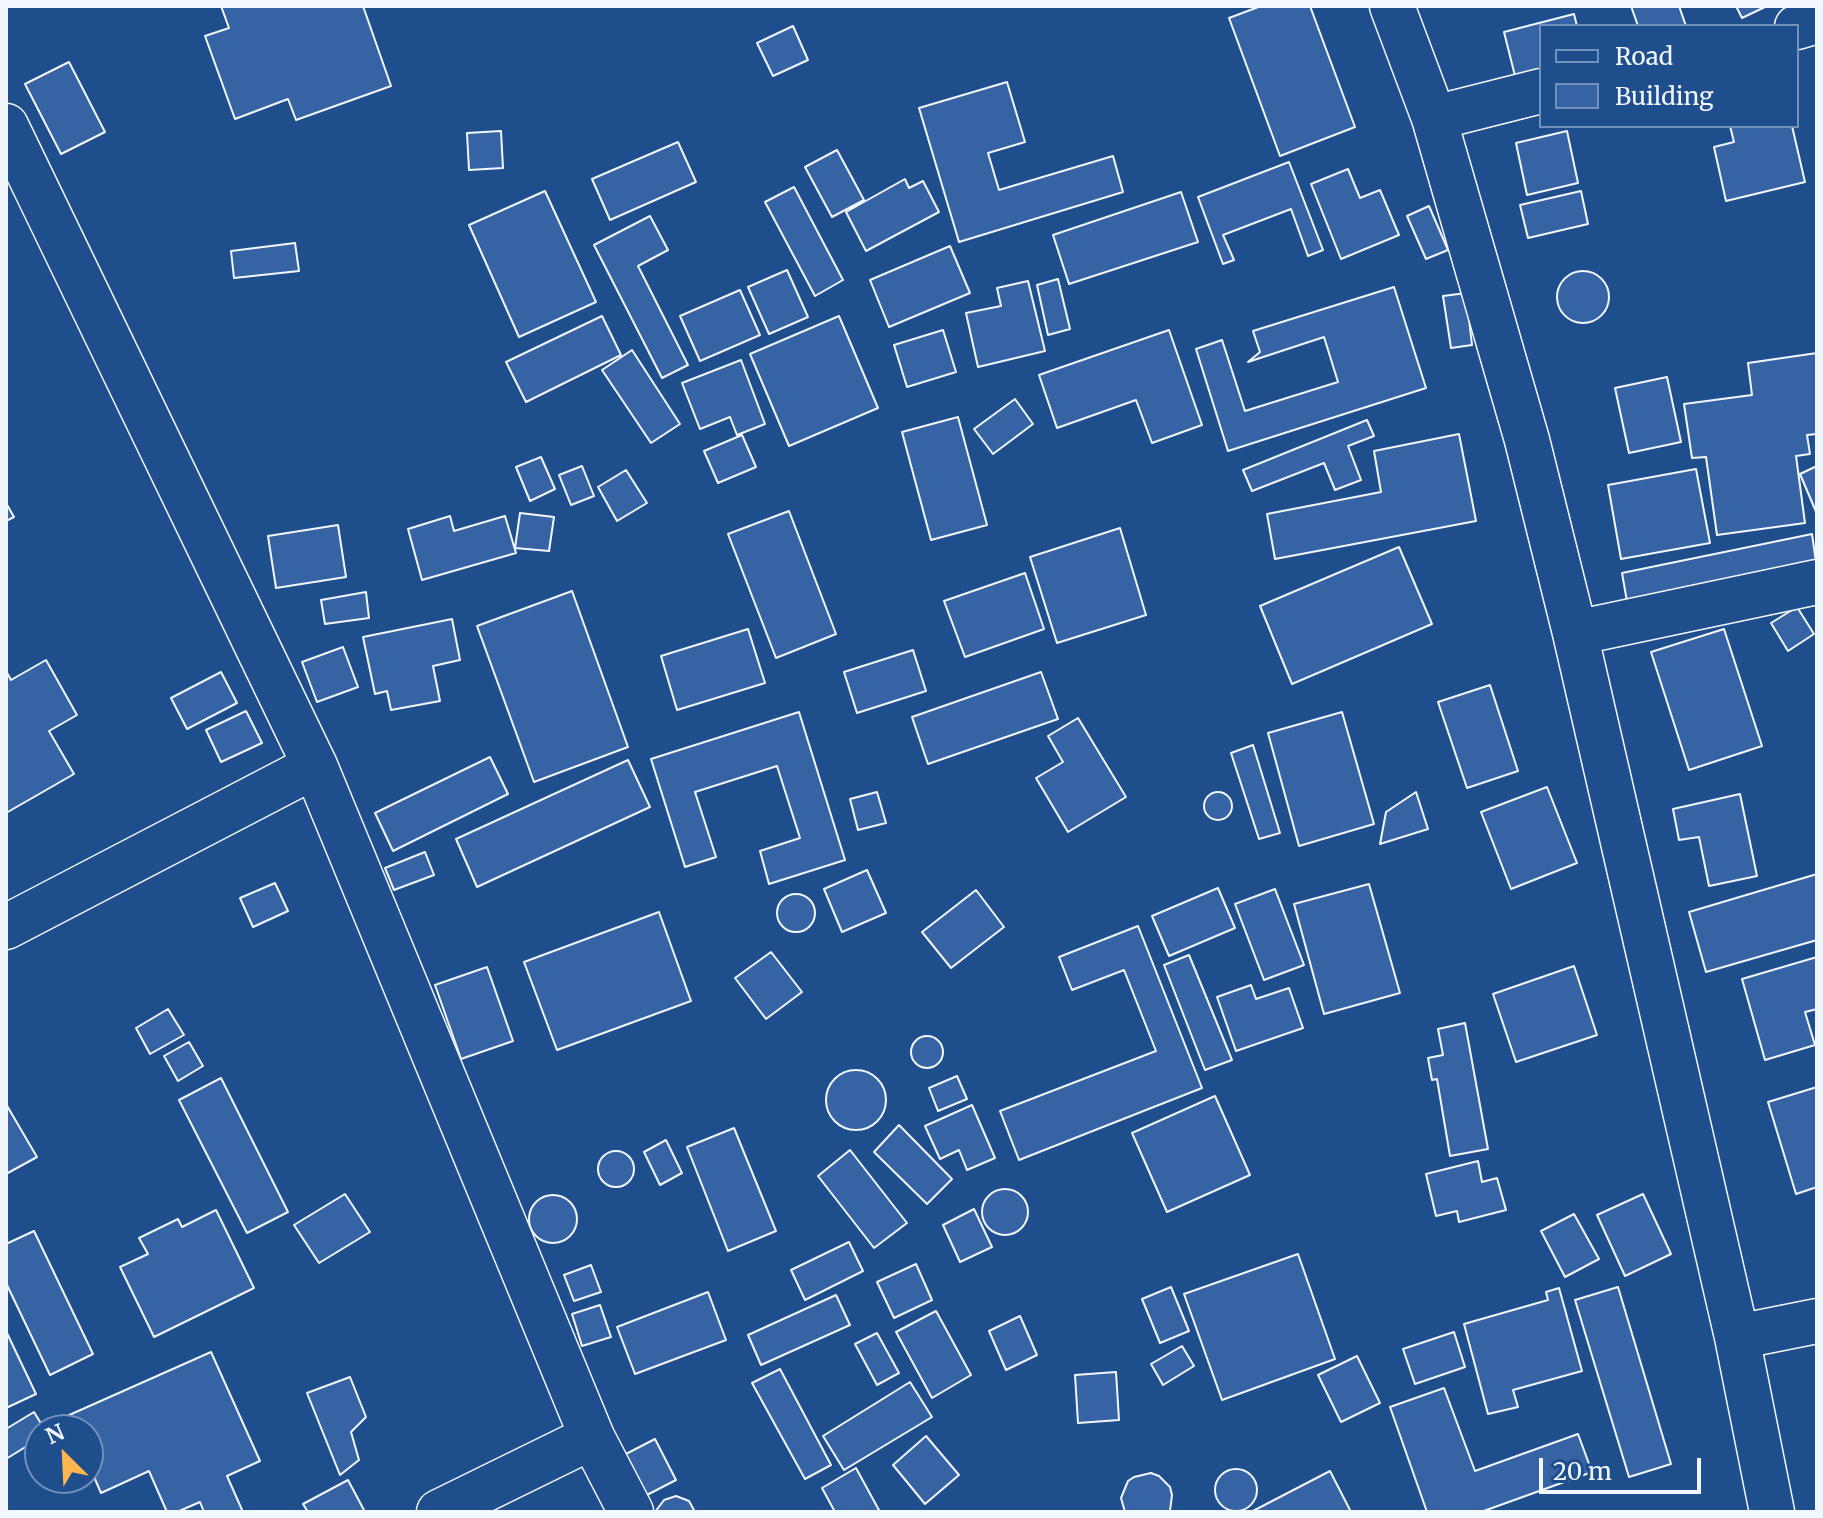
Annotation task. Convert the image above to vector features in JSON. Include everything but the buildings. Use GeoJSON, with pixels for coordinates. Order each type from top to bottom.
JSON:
{"type":"FeatureCollection","features":[{"type":"Feature","properties":{"kind":"street"},"geometry":{"type":"LineString","coordinates":[[1392,6],[1434,118],[1527,440],[1575,633],[1737,1337],[1772,1512]]}},
{"type":"Feature","properties":{"kind":"street"},"geometry":{"type":"LineString","coordinates":[[1434,118],[1539,92]]}},
{"type":"Feature","properties":{"kind":"street"},"geometry":{"type":"LineString","coordinates":[[6,126],[315,766],[592,1437],[631,1512]]}},
{"type":"Feature","properties":{"kind":"street"},"geometry":{"type":"LineString","coordinates":[[1575,633],[1817,582]]}},
{"type":"Feature","properties":{"kind":"street"},"geometry":{"type":"LineString","coordinates":[[6,927],[315,766]]}},
{"type":"Feature","properties":{"kind":"street"},"geometry":{"type":"LineString","coordinates":[[1737,1337],[1817,1321]]}},
{"type":"Feature","properties":{"kind":"street"},"geometry":{"type":"LineString","coordinates":[[439,1512],[592,1437]]}}]}
